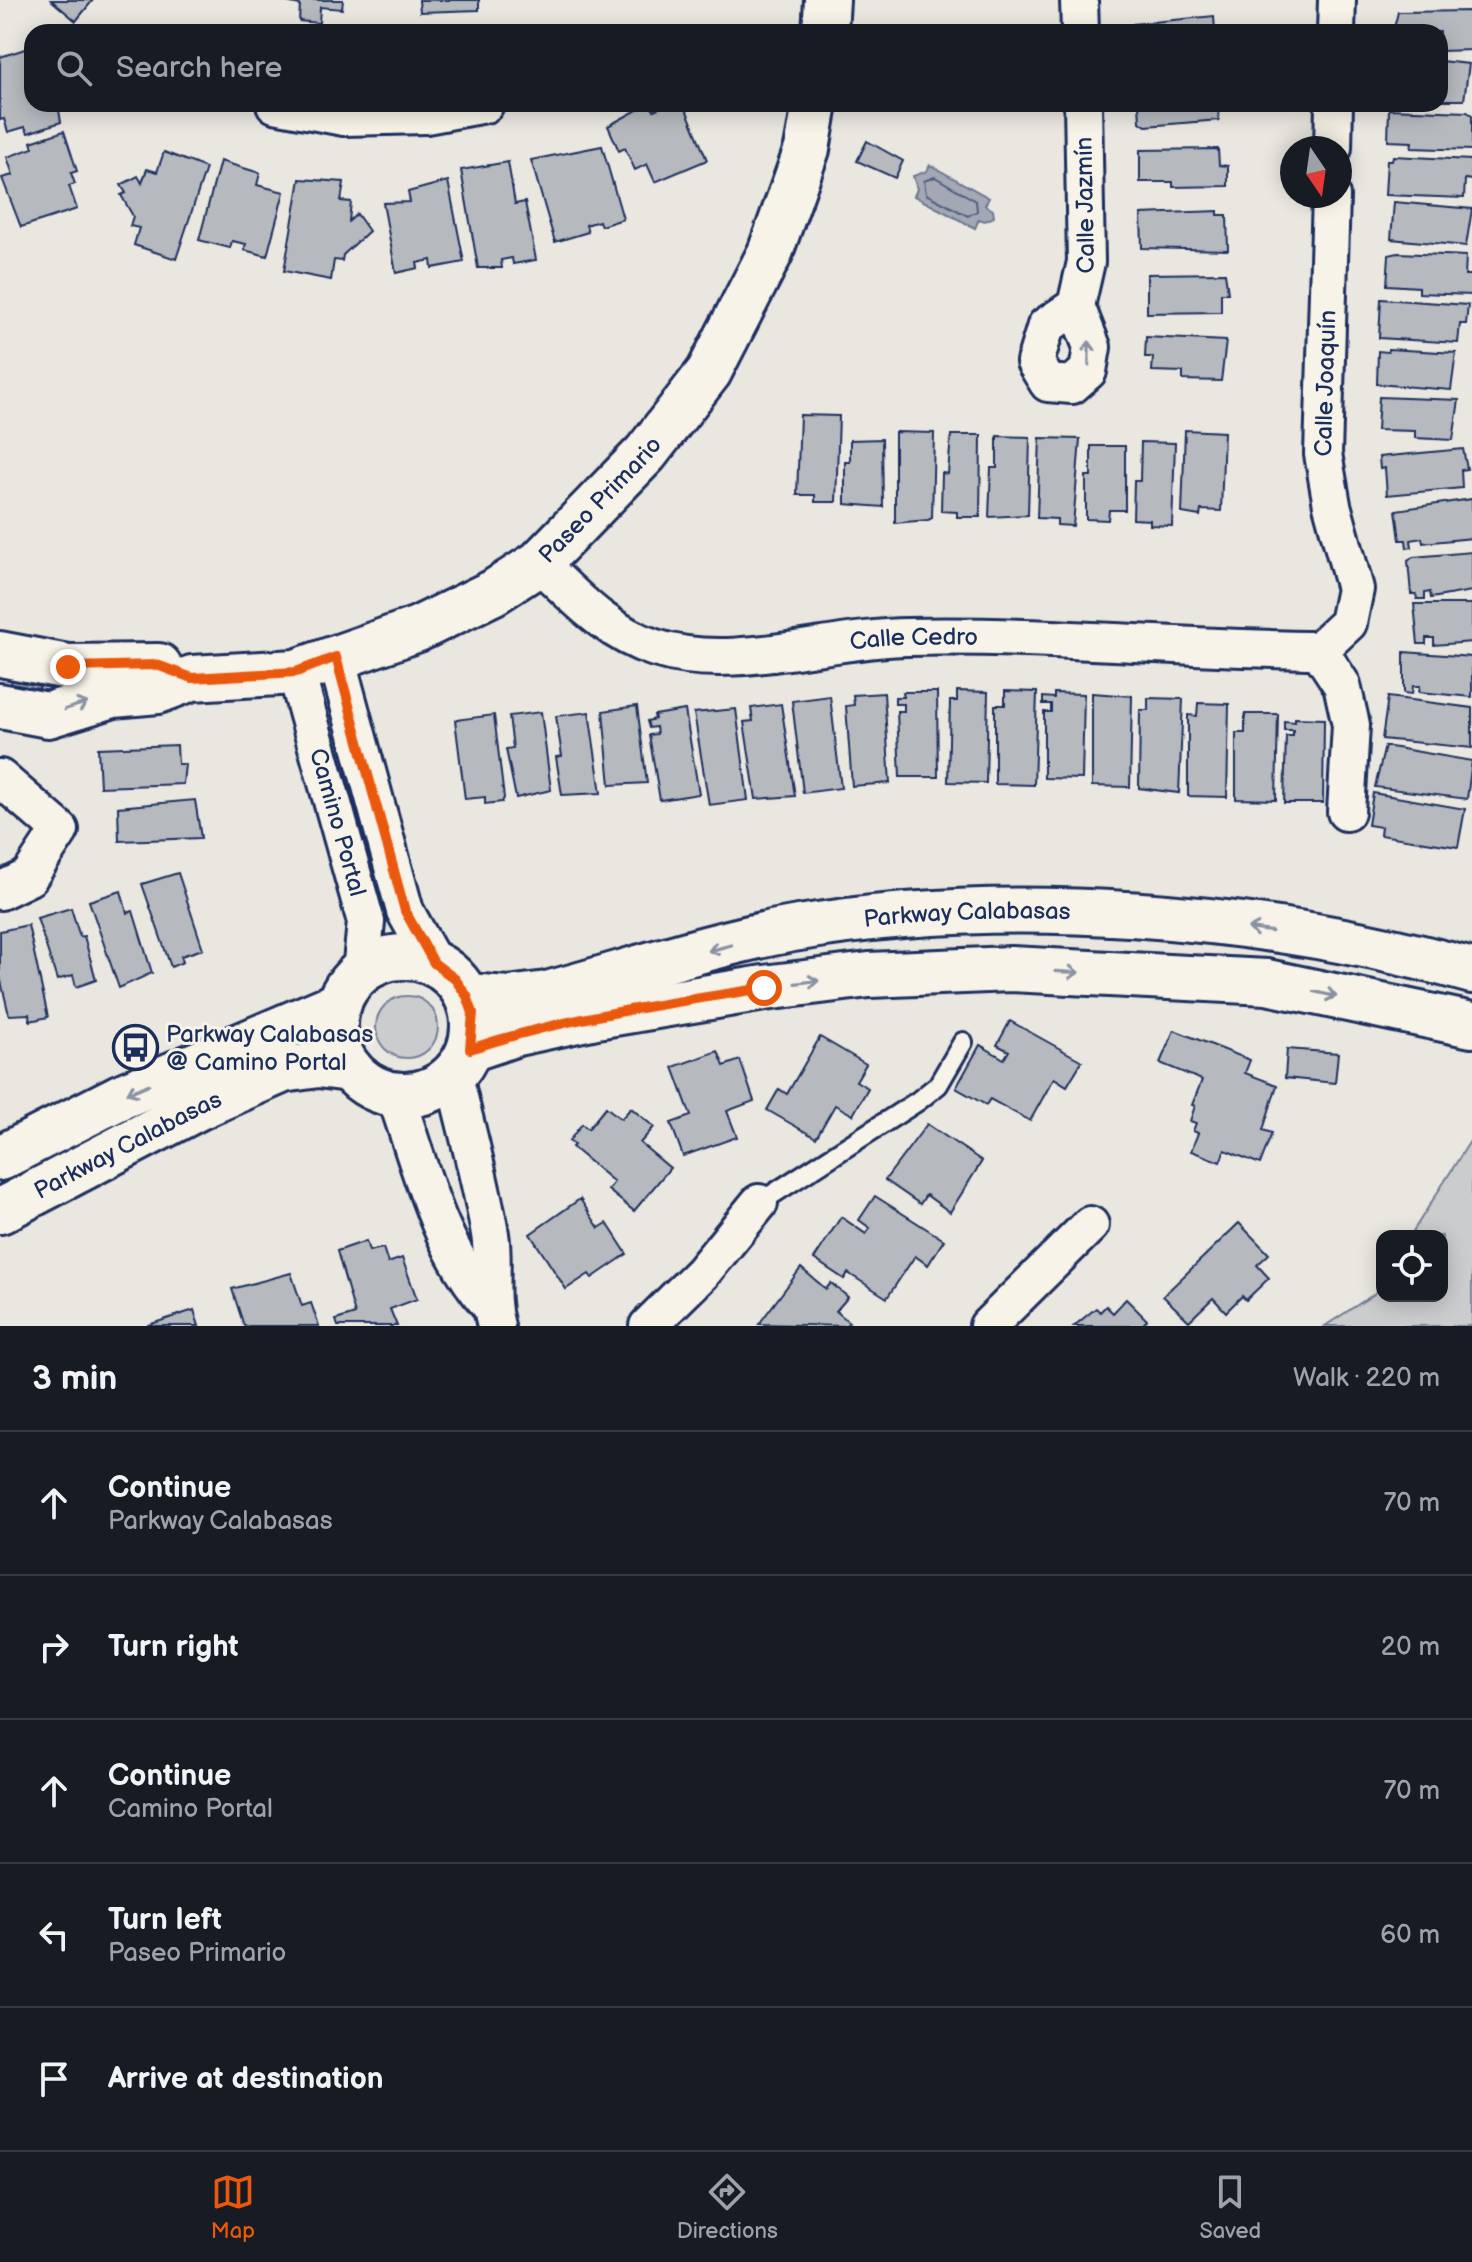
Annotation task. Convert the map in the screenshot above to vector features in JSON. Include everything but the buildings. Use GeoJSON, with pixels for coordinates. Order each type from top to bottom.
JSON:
{"type":"FeatureCollection","features":[{"type":"Feature","properties":{"kind":"street"},"geometry":{"type":"LineString","coordinates":[[826,24],[827,0]]}},
{"type":"Feature","properties":{"kind":"street"},"geometry":{"type":"LineString","coordinates":[[1079,0],[1080,24]]}},
{"type":"Feature","properties":{"kind":"street"},"geometry":{"type":"LineString","coordinates":[[1336,24],[1337,0]]}},
{"type":"Feature","properties":{"kind":"street"},"geometry":{"type":"LineString","coordinates":[[317,112],[344,117],[442,112]]}},
{"type":"Feature","properties":{"kind":"street","name":"Paseo Primario"},"geometry":{"type":"LineString","coordinates":[[0,706],[48,715],[113,695],[158,691],[192,678],[296,672],[418,629],[494,592],[539,563],[646,453],[709,372],[770,253],[807,149],[814,112]]}},
{"type":"Feature","properties":{"kind":"street","name":"Calle Jazmín"},"geometry":{"type":"LineString","coordinates":[[1076,306],[1086,262],[1083,112]]}},
{"type":"Feature","properties":{"kind":"street"},"geometry":{"type":"LineString","coordinates":[[1333,136],[1334,112]]}},
{"type":"Feature","properties":{"kind":"street","name":"Calle Joaquín"},"geometry":{"type":"LineString","coordinates":[[1319,650],[1348,623],[1355,589],[1332,505],[1323,454],[1331,208]]}},
{"type":"Feature","properties":{"kind":"street","name":"Calle Cedro"},"geometry":{"type":"LineString","coordinates":[[539,563],[604,624],[654,648],[691,656],[723,657],[904,637],[1051,637],[1250,650],[1319,650]]}},
{"type":"Feature","properties":{"kind":"street"},"geometry":{"type":"LineString","coordinates":[[1319,650],[1342,685],[1351,725],[1346,812]]}},
{"type":"Feature","properties":{"kind":"street","name":"Paseo Primario"},"geometry":{"type":"LineString","coordinates":[[0,654],[68,667],[157,665],[192,678]]}},
{"type":"Feature","properties":{"kind":"street","name":"Camino Portal"},"geometry":{"type":"LineString","coordinates":[[336,657],[405,911],[434,963]]}},
{"type":"Feature","properties":{"kind":"street","name":"Camino Portal"},"geometry":{"type":"LineString","coordinates":[[296,672],[366,922],[350,988]]}},
{"type":"Feature","properties":{"kind":"street"},"geometry":{"type":"LineString","coordinates":[[0,778],[60,830],[29,877],[0,891]]}},
{"type":"Feature","properties":{"kind":"street","name":"Parkway Calabasas"},"geometry":{"type":"LineString","coordinates":[[467,996],[508,999],[547,994],[790,930],[877,917],[967,910],[1074,911],[1213,923],[1337,941],[1472,971]]}},
{"type":"Feature","properties":{"kind":"street"},"geometry":{"type":"LineString","coordinates":[[492,1315],[494,1268],[478,1183],[462,1062],[473,1013],[467,996],[455,979],[434,963],[397,958],[378,962],[350,988],[335,1027],[339,1049],[350,1069],[365,1083],[395,1094],[424,1092],[462,1062],[517,1033],[596,1016],[764,988],[869,975],[1011,969],[1267,982],[1472,1025]]}},
{"type":"Feature","properties":{"kind":"street","name":"Parkway Calabasas"},"geometry":{"type":"LineString","coordinates":[[0,1158],[120,1097],[350,988]]}},
{"type":"Feature","properties":{"kind":"street","name":"Parkway Calabasas"},"geometry":{"type":"LineString","coordinates":[[0,1211],[199,1107],[283,1070],[318,1065],[350,1069]]}},
{"type":"Feature","properties":{"kind":"street"},"geometry":{"type":"LineString","coordinates":[[395,1094],[432,1198],[465,1277],[492,1315]]}},
{"type":"Feature","properties":{"kind":"street"},"geometry":{"type":"LineString","coordinates":[[432,1198],[445,1204],[458,1202],[470,1195],[478,1183]]}},
{"type":"Feature","properties":{"kind":"street"},"geometry":{"type":"LineString","coordinates":[[648,1326],[702,1273],[759,1203]]}},
{"type":"Feature","properties":{"kind":"street"},"geometry":{"type":"LineString","coordinates":[[988,1326],[1090,1225]]}},
{"type":"Feature","properties":{"kind":"lane"},"geometry":{"type":"LineString","coordinates":[[759,1203],[918,1101],[938,1085],[963,1042]]}},
{"type":"Feature","properties":{"kind":"shaded area"},"geometry":{"type":"Polygon","coordinates":[[[407,996],[419,998],[429,1005],[436,1015],[436,1039],[429,1049],[419,1056],[407,1058],[395,1056],[385,1049],[378,1039],[376,1027],[378,1015],[385,1005],[395,998],[407,996]]]}},
{"type":"Feature","properties":{"kind":"shaded area"},"geometry":{"type":"Polygon","coordinates":[[[1472,1138],[1472,1326],[1325,1326],[1376,1291],[1376,1302],[1448,1302],[1448,1230],[1414,1230],[1472,1138]]]}},
{"type":"Feature","properties":{"kind":"water"},"geometry":{"type":"Polygon","coordinates":[[[930,165],[989,198],[985,205],[993,210],[994,217],[985,221],[979,219],[975,228],[914,196],[917,189],[913,176],[927,171],[930,165]]]}},
{"type":"Feature","properties":{"kind":"place","name":"Parkway Calabasas @ Camino Portal"},"geometry":{"type":"Point","coordinates":[135,1048]}},
{"type":"Feature","properties":{"kind":"route"},"geometry":{"type":"LineString","coordinates":[[68,667],[157,665],[192,678],[253,672],[296,672],[336,657],[405,911],[434,963],[455,979],[467,996],[473,1013],[470,1049],[517,1033],[596,1016],[764,988]]}}]}
